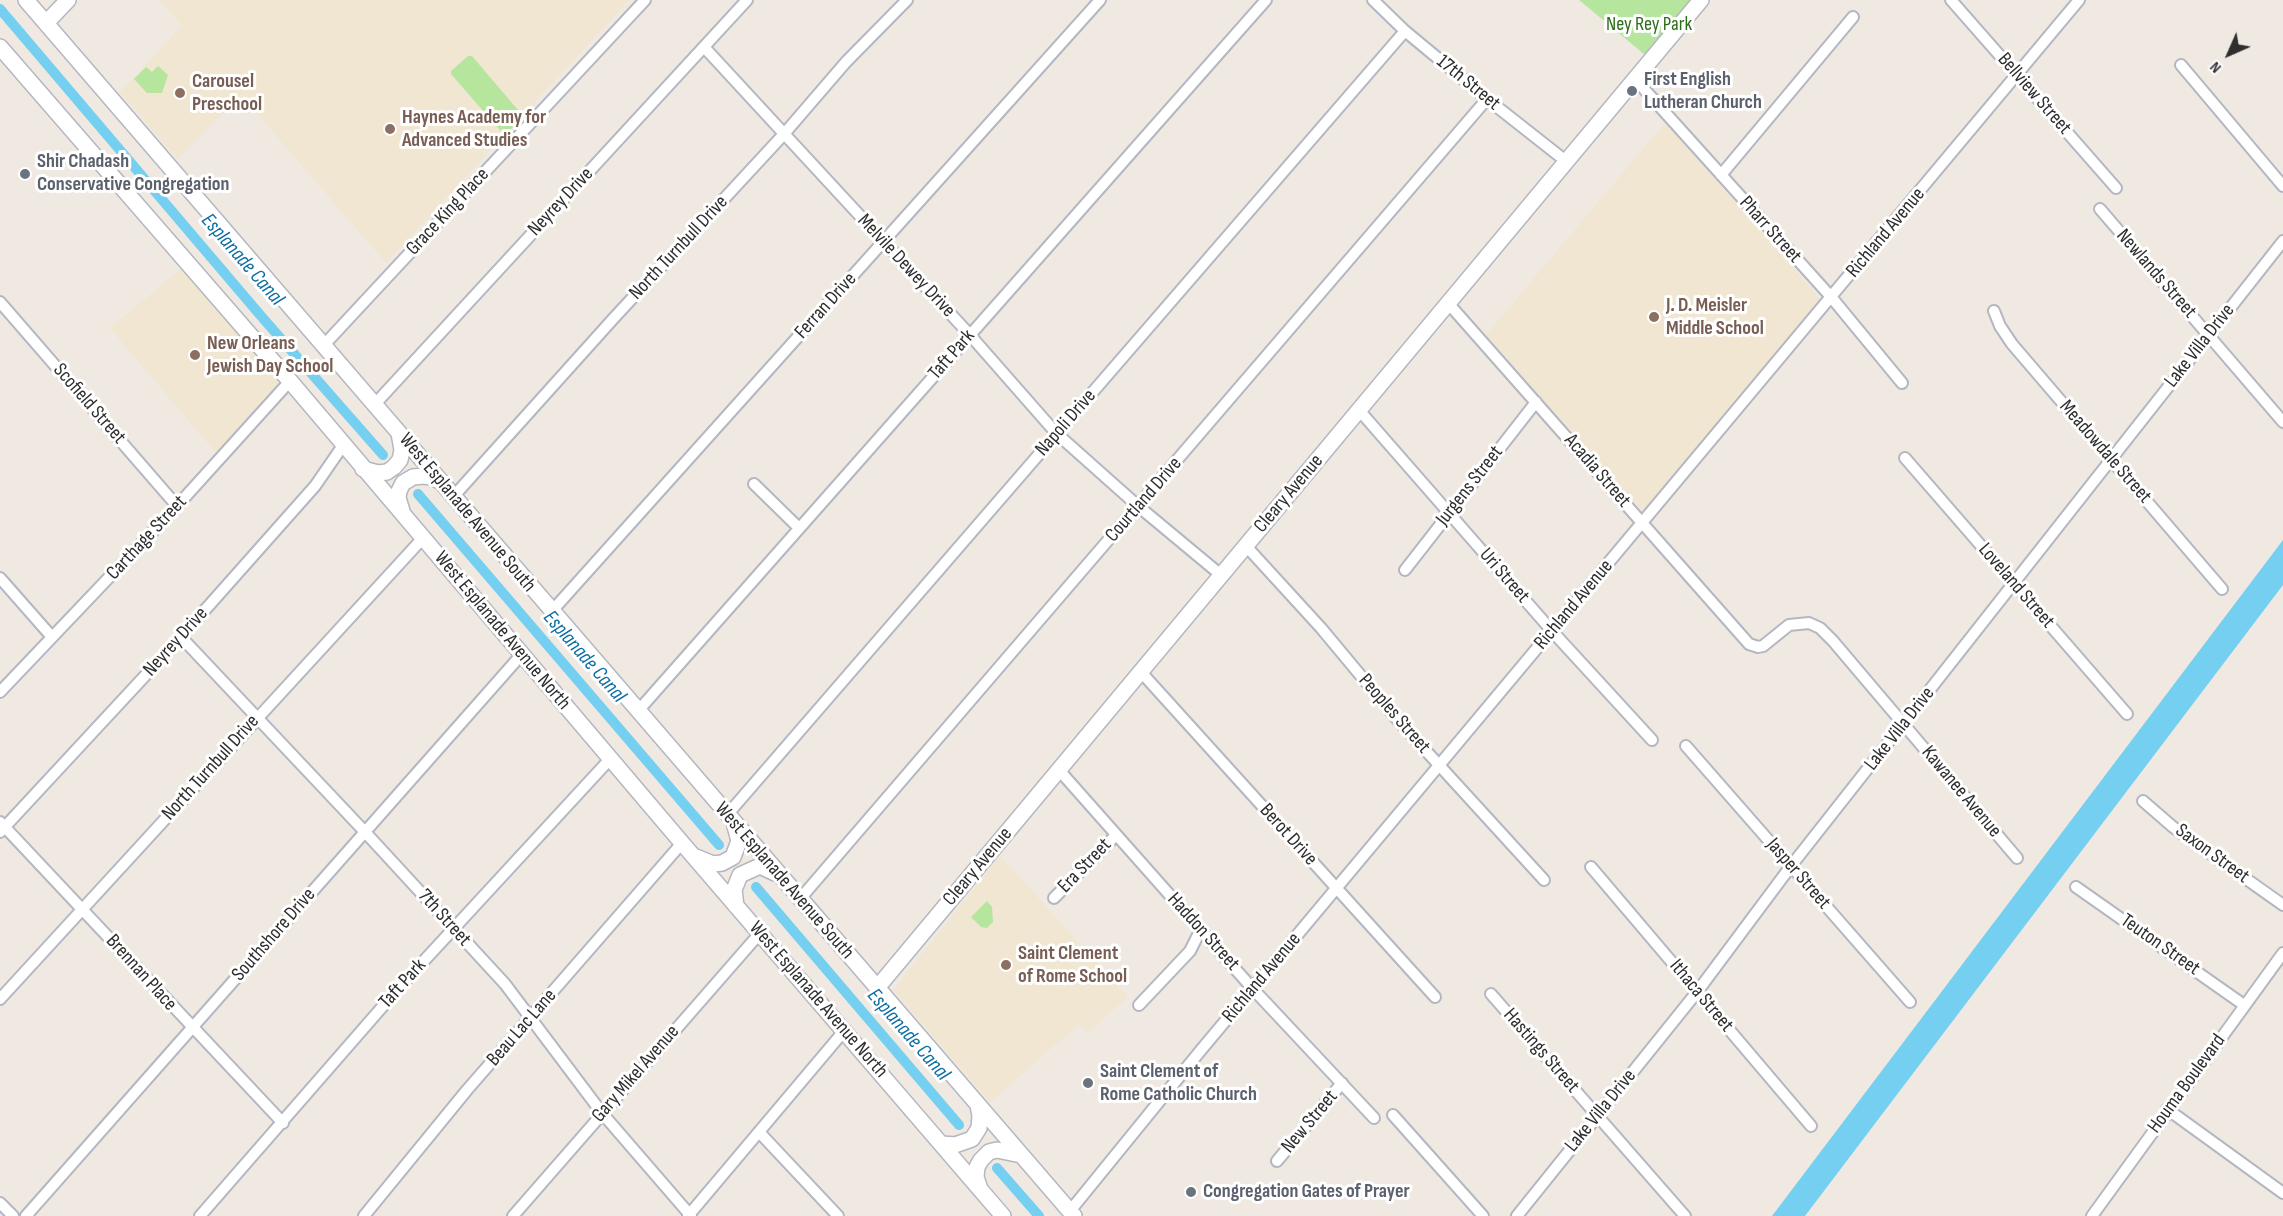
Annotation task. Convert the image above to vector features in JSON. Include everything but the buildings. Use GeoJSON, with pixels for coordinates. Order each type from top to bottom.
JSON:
{"type":"FeatureCollection","features":[{"type":"Feature","properties":{"kind":"main road","name":"West Esplanade Avenue South"},"geometry":{"type":"LineString","coordinates":[[26,0],[1072,1213]]}},
{"type":"Feature","properties":{"kind":"main road"},"geometry":{"type":"LineString","coordinates":[[46,23],[68,0]]}},
{"type":"Feature","properties":{"kind":"main road","name":"Cleary Avenue"},"geometry":{"type":"LineString","coordinates":[[877,988],[1701,0]]}},
{"type":"Feature","properties":{"kind":"main road","name":"West Esplanade Avenue North"},"geometry":{"type":"LineString","coordinates":[[3,56],[290,381],[682,843],[1003,1216]]}},
{"type":"Feature","properties":{"kind":"main road"},"geometry":{"type":"LineString","coordinates":[[363,469],[378,473],[387,472],[394,467],[400,460],[402,450],[399,433]]}},
{"type":"Feature","properties":{"kind":"main road"},"geometry":{"type":"LineString","coordinates":[[403,514],[398,498],[404,483],[413,477],[423,476],[432,477],[441,483]]}},
{"type":"Feature","properties":{"kind":"main road"},"geometry":{"type":"LineString","coordinates":[[694,856],[713,864],[722,863],[733,857],[738,841],[731,819]]}},
{"type":"Feature","properties":{"kind":"main road"},"geometry":{"type":"LineString","coordinates":[[736,906],[734,890],[740,875],[760,866],[778,874]]}},
{"type":"Feature","properties":{"kind":"main road"},"geometry":{"type":"LineString","coordinates":[[942,1144],[955,1145],[972,1139],[979,1128],[978,1105]]}},
{"type":"Feature","properties":{"kind":"main road"},"geometry":{"type":"LineString","coordinates":[[980,1190],[976,1177],[977,1167],[988,1152],[997,1150],[1021,1155]]}},
{"type":"Feature","properties":{"kind":"street","name":"Grace King Place"},"geometry":{"type":"LineString","coordinates":[[324,345],[645,0]]}},
{"type":"Feature","properties":{"kind":"street","name":"Neyrey Drive"},"geometry":{"type":"LineString","coordinates":[[375,405],[747,0]]}},
{"type":"Feature","properties":{"kind":"street","name":"North Turnbull Drive"},"geometry":{"type":"LineString","coordinates":[[453,497],[784,134],[846,62],[908,0]]}},
{"type":"Feature","properties":{"kind":"street","name":"Ferran Drive"},"geometry":{"type":"LineString","coordinates":[[552,611],[1100,0]]}},
{"type":"Feature","properties":{"kind":"street","name":"Taft Park"},"geometry":{"type":"LineString","coordinates":[[638,711],[1266,0]]}},
{"type":"Feature","properties":{"kind":"street","name":"17th Street"},"geometry":{"type":"LineString","coordinates":[[1373,0],[1405,31],[1567,162]]}},
{"type":"Feature","properties":{"kind":"street","name":"Bellview Street"},"geometry":{"type":"LineString","coordinates":[[1951,0],[2116,188]]}},
{"type":"Feature","properties":{"kind":"street","name":"Richland Avenue"},"geometry":{"type":"LineString","coordinates":[[1072,1213],[1253,989],[2079,0]]}},
{"type":"Feature","properties":{"kind":"street"},"geometry":{"type":"LineString","coordinates":[[1721,175],[1852,17]]}},
{"type":"Feature","properties":{"kind":"street","name":"Napoli Drive"},"geometry":{"type":"LineString","coordinates":[[731,819],[1056,433],[1405,31]]}},
{"type":"Feature","properties":{"kind":"street","name":"Melvile Dewey Drive"},"geometry":{"type":"LineString","coordinates":[[704,47],[970,335],[1056,433],[1221,576]]}},
{"type":"Feature","properties":{"kind":"street"},"geometry":{"type":"LineString","coordinates":[[2181,66],[2283,186]]}},
{"type":"Feature","properties":{"kind":"street","name":"Pharr Street"},"geometry":{"type":"LineString","coordinates":[[1635,79],[1832,298],[1902,382]]}},
{"type":"Feature","properties":{"kind":"street","name":"Courtland Drive"},"geometry":{"type":"LineString","coordinates":[[800,899],[1487,99]]}},
{"type":"Feature","properties":{"kind":"street","name":"Newlands Street"},"geometry":{"type":"LineString","coordinates":[[2100,209],[2283,422]]}},
{"type":"Feature","properties":{"kind":"street","name":"Lake Villa Drive"},"geometry":{"type":"LineString","coordinates":[[1517,1216],[1697,992],[1791,866],[2283,241]]}},
{"type":"Feature","properties":{"kind":"street","name":"Scofield Street"},"geometry":{"type":"LineString","coordinates":[[0,302],[177,506]]}},
{"type":"Feature","properties":{"kind":"street","name":"Acadia Street"},"geometry":{"type":"LineString","coordinates":[[1448,303],[1745,639]]}},
{"type":"Feature","properties":{"kind":"street","name":"Meadowdale Street"},"geometry":{"type":"LineString","coordinates":[[1994,310],[2000,326],[2012,344],[2222,589]]}},
{"type":"Feature","properties":{"kind":"street","name":"Carthage Street"},"geometry":{"type":"LineString","coordinates":[[0,692],[177,506],[290,381]]}},
{"type":"Feature","properties":{"kind":"street","name":"Jurgens Street"},"geometry":{"type":"LineString","coordinates":[[1405,570],[1536,402]]}},
{"type":"Feature","properties":{"kind":"street","name":"Uri Street"},"geometry":{"type":"LineString","coordinates":[[1359,410],[1552,631],[1652,740]]}},
{"type":"Feature","properties":{"kind":"street","name":"Neyrey Drive"},"geometry":{"type":"LineString","coordinates":[[2,827],[181,637],[315,486],[344,444]]}},
{"type":"Feature","properties":{"kind":"street","name":"Loveland Street"},"geometry":{"type":"LineString","coordinates":[[1905,458],[2127,714]]}},
{"type":"Feature","properties":{"kind":"street"},"geometry":{"type":"LineString","coordinates":[[754,484],[799,528]]}},
{"type":"Feature","properties":{"kind":"street","name":"North Turnbull Drive"},"geometry":{"type":"LineString","coordinates":[[0,999],[423,538]]}},
{"type":"Feature","properties":{"kind":"street","name":"Peoples Street"},"geometry":{"type":"LineString","coordinates":[[1246,546],[1321,628],[1396,718],[1544,880]]}},
{"type":"Feature","properties":{"kind":"street"},"geometry":{"type":"LineString","coordinates":[[0,578],[52,637]]}},
{"type":"Feature","properties":{"kind":"street","name":"Kawanee Avenue"},"geometry":{"type":"LineString","coordinates":[[1745,639],[1749,644],[1758,647],[1763,646],[1789,625],[1809,623],[1820,628],[2017,858]]}},
{"type":"Feature","properties":{"kind":"street","name":"7th Street"},"geometry":{"type":"LineString","coordinates":[[181,637],[505,984],[602,1113],[689,1215]]}},
{"type":"Feature","properties":{"kind":"street","name":"Southshore Drive"},"geometry":{"type":"LineString","coordinates":[[26,1216],[522,654]]}},
{"type":"Feature","properties":{"kind":"street","name":"Berot Drive"},"geometry":{"type":"LineString","coordinates":[[1141,672],[1435,998]]}},
{"type":"Feature","properties":{"kind":"street","name":"Jasper Street"},"geometry":{"type":"LineString","coordinates":[[1686,746],[1910,1002]]}},
{"type":"Feature","properties":{"kind":"street","name":"Taft Park"},"geometry":{"type":"LineString","coordinates":[[200,1216],[397,990],[611,758]]}},
{"type":"Feature","properties":{"kind":"street","name":"Haddon Street"},"geometry":{"type":"LineString","coordinates":[[1059,770],[1253,989],[1374,1118]]}},
{"type":"Feature","properties":{"kind":"street","name":"Saxon Street"},"geometry":{"type":"LineString","coordinates":[[2143,801],[2173,827],[2283,905]]}},
{"type":"Feature","properties":{"kind":"street","name":"Brennan Place"},"geometry":{"type":"LineString","coordinates":[[2,827],[283,1123]]}},
{"type":"Feature","properties":{"kind":"street","name":"Era Street"},"geometry":{"type":"LineString","coordinates":[[1054,898],[1116,835]]}},
{"type":"Feature","properties":{"kind":"street","name":"Beau Lac Lane"},"geometry":{"type":"LineString","coordinates":[[364,1216],[467,1090],[682,843]]}},
{"type":"Feature","properties":{"kind":"street","name":"Ithaca Street"},"geometry":{"type":"LineString","coordinates":[[1591,867],[1810,1126]]}},
{"type":"Feature","properties":{"kind":"street","name":"Teuton Street"},"geometry":{"type":"LineString","coordinates":[[2076,887],[2244,1005]]}},
{"type":"Feature","properties":{"kind":"street"},"geometry":{"type":"LineString","coordinates":[[1139,1005],[1190,951],[1201,929]]}},
{"type":"Feature","properties":{"kind":"street","name":"Gary Mikel Avenue"},"geometry":{"type":"LineString","coordinates":[[513,1216],[759,933]]}},
{"type":"Feature","properties":{"kind":"street","name":"Houma Boulevard"},"geometry":{"type":"LineString","coordinates":[[2092,1216],[2283,953]]}},
{"type":"Feature","properties":{"kind":"street","name":"Hastings Street"},"geometry":{"type":"LineString","coordinates":[[1491,994],[1685,1216]]}},
{"type":"Feature","properties":{"kind":"street"},"geometry":{"type":"LineString","coordinates":[[689,1215],[844,1031]]}},
{"type":"Feature","properties":{"kind":"street","name":"New Street"},"geometry":{"type":"LineString","coordinates":[[1277,1161],[1342,1083]]}},
{"type":"Feature","properties":{"kind":"street"},"geometry":{"type":"LineString","coordinates":[[2167,1110],[2283,1193]]}},
{"type":"Feature","properties":{"kind":"street"},"geometry":{"type":"LineString","coordinates":[[1393,1115],[1483,1216]]}},
{"type":"Feature","properties":{"kind":"street"},"geometry":{"type":"LineString","coordinates":[[759,1132],[838,1216]]}},
{"type":"Feature","properties":{"kind":"street"},"geometry":{"type":"LineString","coordinates":[[0,1203],[13,1216]]}},
{"type":"Feature","properties":{"kind":"shaded area","name":"Haynes Academy for Advanced Studies"},"geometry":{"type":"Polygon","coordinates":[[[159,0],[629,0],[386,263],[241,95],[177,159],[120,92],[182,26],[159,0]]]}},
{"type":"Feature","properties":{"kind":"shaded area","name":"J. D. Meisler Middle School"},"geometry":{"type":"Polygon","coordinates":[[[1665,123],[1821,300],[1644,513],[1486,335],[1665,123]]]}},
{"type":"Feature","properties":{"kind":"shaded area","name":"New Orleans Jewish Day School"},"geometry":{"type":"Polygon","coordinates":[[[183,267],[280,382],[216,453],[110,328],[183,267]]]}},
{"type":"Feature","properties":{"kind":"shaded area","name":"Saint Clement of Rome School"},"geometry":{"type":"Polygon","coordinates":[[[1000,856],[1128,997],[1087,1033],[1079,1024],[990,1102],[893,990],[1000,856]]]}},
{"type":"Feature","properties":{"kind":"green space","name":"Ney Rey Park"},"geometry":{"type":"Polygon","coordinates":[[[1579,0],[1701,0],[1651,60],[1579,0]]]}},
{"type":"Feature","properties":{"kind":"green space"},"geometry":{"type":"Polygon","coordinates":[[[468,56],[472,56],[523,116],[505,136],[451,74],[451,71],[468,56]]]}},
{"type":"Feature","properties":{"kind":"green space"},"geometry":{"type":"Polygon","coordinates":[[[158,66],[168,75],[162,93],[147,93],[134,79],[146,67],[152,72],[158,66]]]}},
{"type":"Feature","properties":{"kind":"green space"},"geometry":{"type":"Polygon","coordinates":[[[987,901],[992,907],[993,922],[987,928],[981,927],[971,917],[987,901]]]}},
{"type":"Feature","properties":{"kind":"water"},"geometry":{"type":"Polygon","coordinates":[[[2283,540],[2283,585],[1805,1216],[1772,1216],[2283,540]]]}},
{"type":"Feature","properties":{"kind":"waterway","name":"Esplanade Canal"},"geometry":{"type":"LineString","coordinates":[[0,9],[261,316],[383,455]]}},
{"type":"Feature","properties":{"kind":"waterway","name":"Esplanade Canal"},"geometry":{"type":"LineString","coordinates":[[418,494],[719,845]]}},
{"type":"Feature","properties":{"kind":"waterway","name":"Esplanade Canal"},"geometry":{"type":"LineString","coordinates":[[756,887],[959,1125]]}},
{"type":"Feature","properties":{"kind":"waterway","name":"Esplanade Canal"},"geometry":{"type":"LineString","coordinates":[[997,1168],[1039,1216]]}},
{"type":"Feature","properties":{"kind":"place","name":"First English Lutheran Church"},"geometry":{"type":"Point","coordinates":[1632,91]}},
{"type":"Feature","properties":{"kind":"place","name":"Carousel Preschool"},"geometry":{"type":"Point","coordinates":[180,93]}},
{"type":"Feature","properties":{"kind":"place","name":"Haynes Academy for Advanced Studies"},"geometry":{"type":"Point","coordinates":[390,129]}},
{"type":"Feature","properties":{"kind":"place","name":"Shir Chadash Conservative Congregation"},"geometry":{"type":"Point","coordinates":[25,174]}},
{"type":"Feature","properties":{"kind":"place","name":"J. D. Meisler Middle School"},"geometry":{"type":"Point","coordinates":[1654,317]}},
{"type":"Feature","properties":{"kind":"place","name":"New Orleans Jewish Day School"},"geometry":{"type":"Point","coordinates":[195,355]}},
{"type":"Feature","properties":{"kind":"place","name":"Saint Clement of Rome School"},"geometry":{"type":"Point","coordinates":[1006,965]}},
{"type":"Feature","properties":{"kind":"place","name":"Saint Clement of Rome Catholic Church"},"geometry":{"type":"Point","coordinates":[1088,1083]}},
{"type":"Feature","properties":{"kind":"place","name":"Congregation Gates of Prayer"},"geometry":{"type":"Point","coordinates":[1191,1192]}}]}
